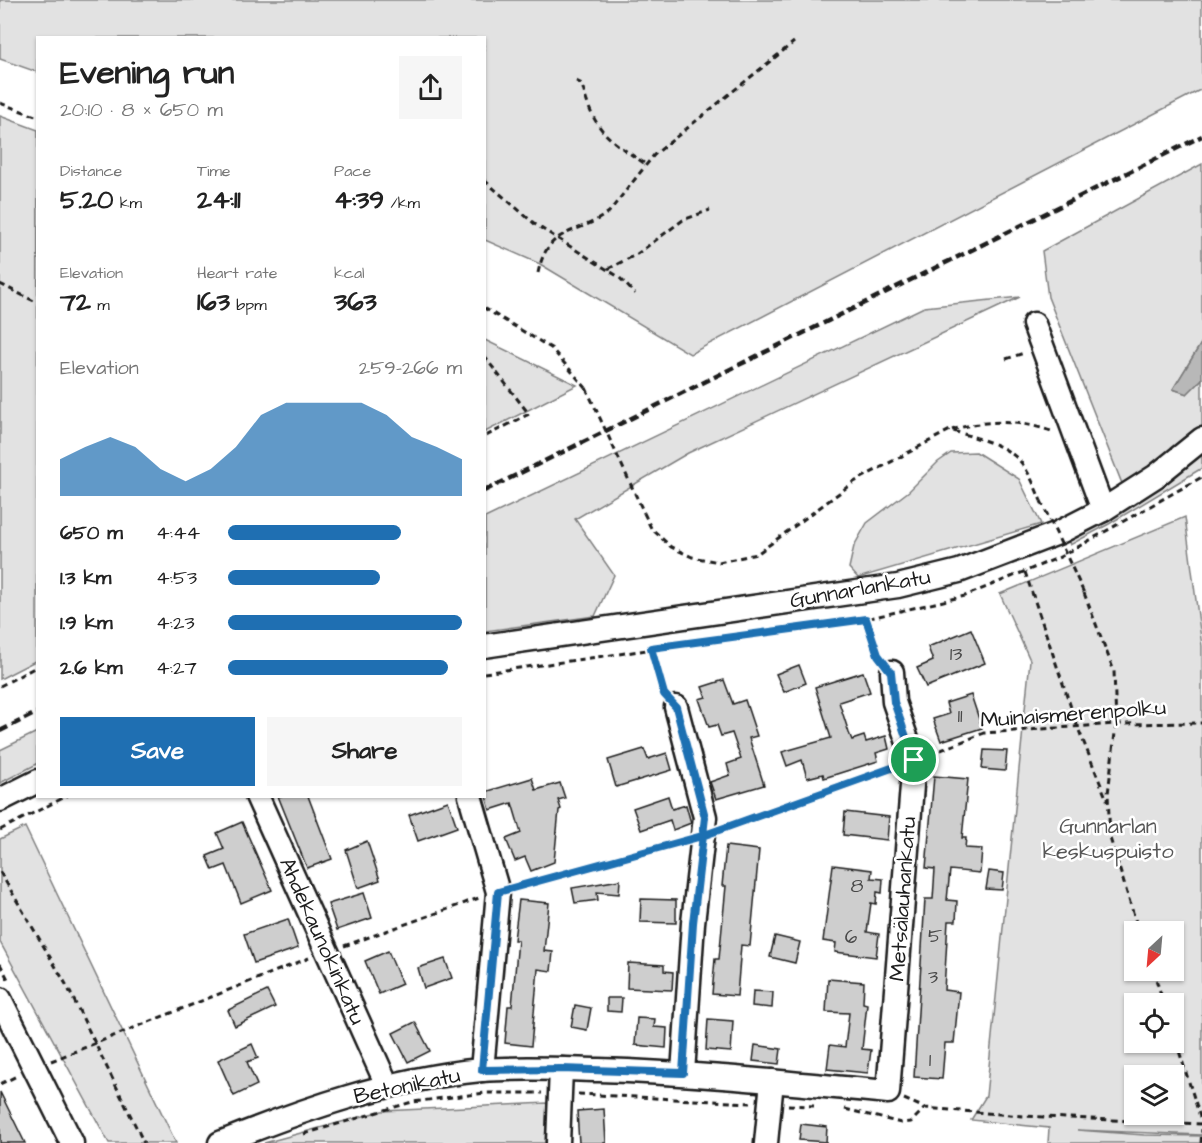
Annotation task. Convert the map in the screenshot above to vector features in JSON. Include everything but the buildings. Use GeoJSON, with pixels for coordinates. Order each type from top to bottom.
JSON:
{"type":"FeatureCollection","features":[{"type":"Feature","properties":{"kind":"street"},"geometry":{"type":"LineString","coordinates":[[1034,324],[1103,510]]}},
{"type":"Feature","properties":{"kind":"street","name":"Gunnarlankatu"},"geometry":{"type":"LineString","coordinates":[[486,646],[898,586],[959,571],[1058,533],[1103,510],[1156,476],[1202,439]]}},
{"type":"Feature","properties":{"kind":"street","name":"Metsälauhankatu"},"geometry":{"type":"LineString","coordinates":[[888,1092],[914,760],[894,702],[891,672]]}},
{"type":"Feature","properties":{"kind":"street"},"geometry":{"type":"LineString","coordinates":[[676,707],[705,817],[693,923],[683,1073]]}},
{"type":"Feature","properties":{"kind":"street"},"geometry":{"type":"LineString","coordinates":[[0,800],[36,782]]}},
{"type":"Feature","properties":{"kind":"street","name":"Ahdekaunokinkatu"},"geometry":{"type":"LineString","coordinates":[[258,798],[387,1086]]}},
{"type":"Feature","properties":{"kind":"street"},"geometry":{"type":"LineString","coordinates":[[471,798],[498,892],[482,1070]]}},
{"type":"Feature","properties":{"kind":"street"},"geometry":{"type":"LineString","coordinates":[[0,999],[72,1143]]}},
{"type":"Feature","properties":{"kind":"street"},"geometry":{"type":"LineString","coordinates":[[558,1143],[561,1069]]}},
{"type":"Feature","properties":{"kind":"street","name":"Betonikatu"},"geometry":{"type":"LineString","coordinates":[[220,1143],[277,1120],[387,1086],[482,1070],[561,1069],[683,1073],[771,1093],[888,1092]]}},
{"type":"Feature","properties":{"kind":"street"},"geometry":{"type":"LineString","coordinates":[[766,1143],[771,1093]]}},
{"type":"Feature","properties":{"kind":"path"},"geometry":{"type":"LineString","coordinates":[[538,273],[544,250],[555,237],[609,212],[654,154],[794,42]]}},
{"type":"Feature","properties":{"kind":"path"},"geometry":{"type":"LineString","coordinates":[[576,81],[582,84],[586,104],[601,131],[614,143],[647,165]]}},
{"type":"Feature","properties":{"kind":"path"},"geometry":{"type":"LineString","coordinates":[[0,103],[36,116]]}},
{"type":"Feature","properties":{"kind":"path"},"geometry":{"type":"LineString","coordinates":[[486,182],[522,213],[555,237],[619,277],[635,294]]}},
{"type":"Feature","properties":{"kind":"path"},"geometry":{"type":"LineString","coordinates":[[607,269],[637,254],[683,220],[710,210]]}},
{"type":"Feature","properties":{"kind":"path"},"geometry":{"type":"LineString","coordinates":[[0,284],[36,302]]}},
{"type":"Feature","properties":{"kind":"path"},"geometry":{"type":"LineString","coordinates":[[486,309],[550,348],[585,388],[651,528],[671,547],[692,557],[719,562],[757,554],[854,482],[950,430],[975,423],[1012,422],[1034,424],[1078,440]]}},
{"type":"Feature","properties":{"kind":"path"},"geometry":{"type":"LineString","coordinates":[[486,359],[529,414],[486,436]]}},
{"type":"Feature","properties":{"kind":"path"},"geometry":{"type":"LineString","coordinates":[[950,430],[992,444],[1018,459],[1032,479],[1084,593],[1114,671],[1116,724],[1108,804],[1110,838],[1135,921]]}},
{"type":"Feature","properties":{"kind":"path"},"geometry":{"type":"LineString","coordinates":[[1025,571],[1078,728],[1108,804]]}},
{"type":"Feature","properties":{"kind":"path"},"geometry":{"type":"LineString","coordinates":[[486,673],[866,619],[878,655],[891,672]]}},
{"type":"Feature","properties":{"kind":"path"},"geometry":{"type":"LineString","coordinates":[[651,648],[664,694],[676,707]]}},
{"type":"Feature","properties":{"kind":"path"},"geometry":{"type":"LineString","coordinates":[[0,686],[36,667]]}},
{"type":"Feature","properties":{"kind":"path","name":"Muinaismerenpolku"},"geometry":{"type":"LineString","coordinates":[[0,1084],[34,1068],[326,952],[498,892],[702,836],[984,733],[1116,724],[1202,723]]}},
{"type":"Feature","properties":{"kind":"path"},"geometry":{"type":"LineString","coordinates":[[0,830],[63,798]]}},
{"type":"Feature","properties":{"kind":"path"},"geometry":{"type":"LineString","coordinates":[[0,872],[67,986],[144,1143]]}},
{"type":"Feature","properties":{"kind":"path"},"geometry":{"type":"LineString","coordinates":[[888,1092],[925,1108],[1023,1116],[1202,1124],[1180,1053]]}},
{"type":"Feature","properties":{"kind":"path"},"geometry":{"type":"LineString","coordinates":[[293,1137],[412,1102],[485,1093],[771,1093],[817,1106]]}},
{"type":"Feature","properties":{"kind":"path"},"geometry":{"type":"LineString","coordinates":[[840,1108],[901,1123],[911,1122],[925,1108]]}},
{"type":"Feature","properties":{"kind":"path"},"geometry":{"type":"LineString","coordinates":[[1201,1143],[1202,1129]]}},
{"type":"Feature","properties":{"kind":"green space"},"geometry":{"type":"Polygon","coordinates":[[[0,0],[1202,0],[1202,89],[690,354],[540,264],[486,240],[486,36],[36,36],[36,72],[0,59],[0,0]]]}},
{"type":"Feature","properties":{"kind":"green space"},"geometry":{"type":"Polygon","coordinates":[[[0,116],[36,129],[36,661],[0,679],[0,116]]]}},
{"type":"Feature","properties":{"kind":"green space"},"geometry":{"type":"Polygon","coordinates":[[[1202,164],[1202,342],[1173,389],[1187,394],[1202,379],[1202,427],[1123,486],[1048,297],[1042,251],[1202,164]]]}},
{"type":"Feature","properties":{"kind":"green space"},"geometry":{"type":"Polygon","coordinates":[[[1020,297],[688,453],[575,519],[614,575],[595,616],[486,631],[486,518],[924,307],[1020,297]]]}},
{"type":"Feature","properties":{"kind":"green space"},"geometry":{"type":"Polygon","coordinates":[[[486,340],[577,385],[486,431],[486,340]]]}},
{"type":"Feature","properties":{"kind":"green space"},"geometry":{"type":"Polygon","coordinates":[[[976,452],[1019,479],[1041,524],[858,578],[849,568],[854,546],[867,523],[909,491],[938,462],[951,453],[976,452]]]}},
{"type":"Feature","properties":{"kind":"green space"},"geometry":{"type":"Polygon","coordinates":[[[1202,454],[1202,468],[1070,545],[1068,540],[1138,501],[1171,479],[1202,454]]]}},
{"type":"Feature","properties":{"kind":"green space","name":"Gunnarlan keskuspuisto"},"geometry":{"type":"Polygon","coordinates":[[[1185,517],[1202,646],[1202,1135],[1077,1130],[1202,1136],[1202,1143],[1048,1143],[1049,1128],[971,1120],[986,1096],[1030,660],[1000,594],[1185,517]]]}},
{"type":"Feature","properties":{"kind":"green space"},"geometry":{"type":"Polygon","coordinates":[[[36,732],[36,765],[0,783],[0,750],[36,732]]]}},
{"type":"Feature","properties":{"kind":"green space"},"geometry":{"type":"Polygon","coordinates":[[[25,827],[176,1143],[109,1143],[0,942],[0,839],[25,827]]]}},
{"type":"Feature","properties":{"kind":"green space"},"geometry":{"type":"Polygon","coordinates":[[[547,1103],[545,1143],[264,1143],[382,1111],[547,1103]]]}},
{"type":"Feature","properties":{"kind":"shaded area"},"geometry":{"type":"Polygon","coordinates":[[[1202,342],[1202,379],[1187,394],[1173,389],[1202,342]]]}},
{"type":"Feature","properties":{"kind":"railway"},"geometry":{"type":"LineString","coordinates":[[486,490],[1202,136]]}},
{"type":"Feature","properties":{"kind":"railway"},"geometry":{"type":"LineString","coordinates":[[0,731],[36,713]]}},
{"type":"Feature","properties":{"kind":"route"},"geometry":{"type":"LineString","coordinates":[[914,760],[702,836],[498,892],[482,1070],[561,1069],[683,1073],[693,923],[702,836],[705,817],[676,707],[664,694],[651,648],[866,619],[878,655],[891,672],[894,702],[914,760]]}}]}
